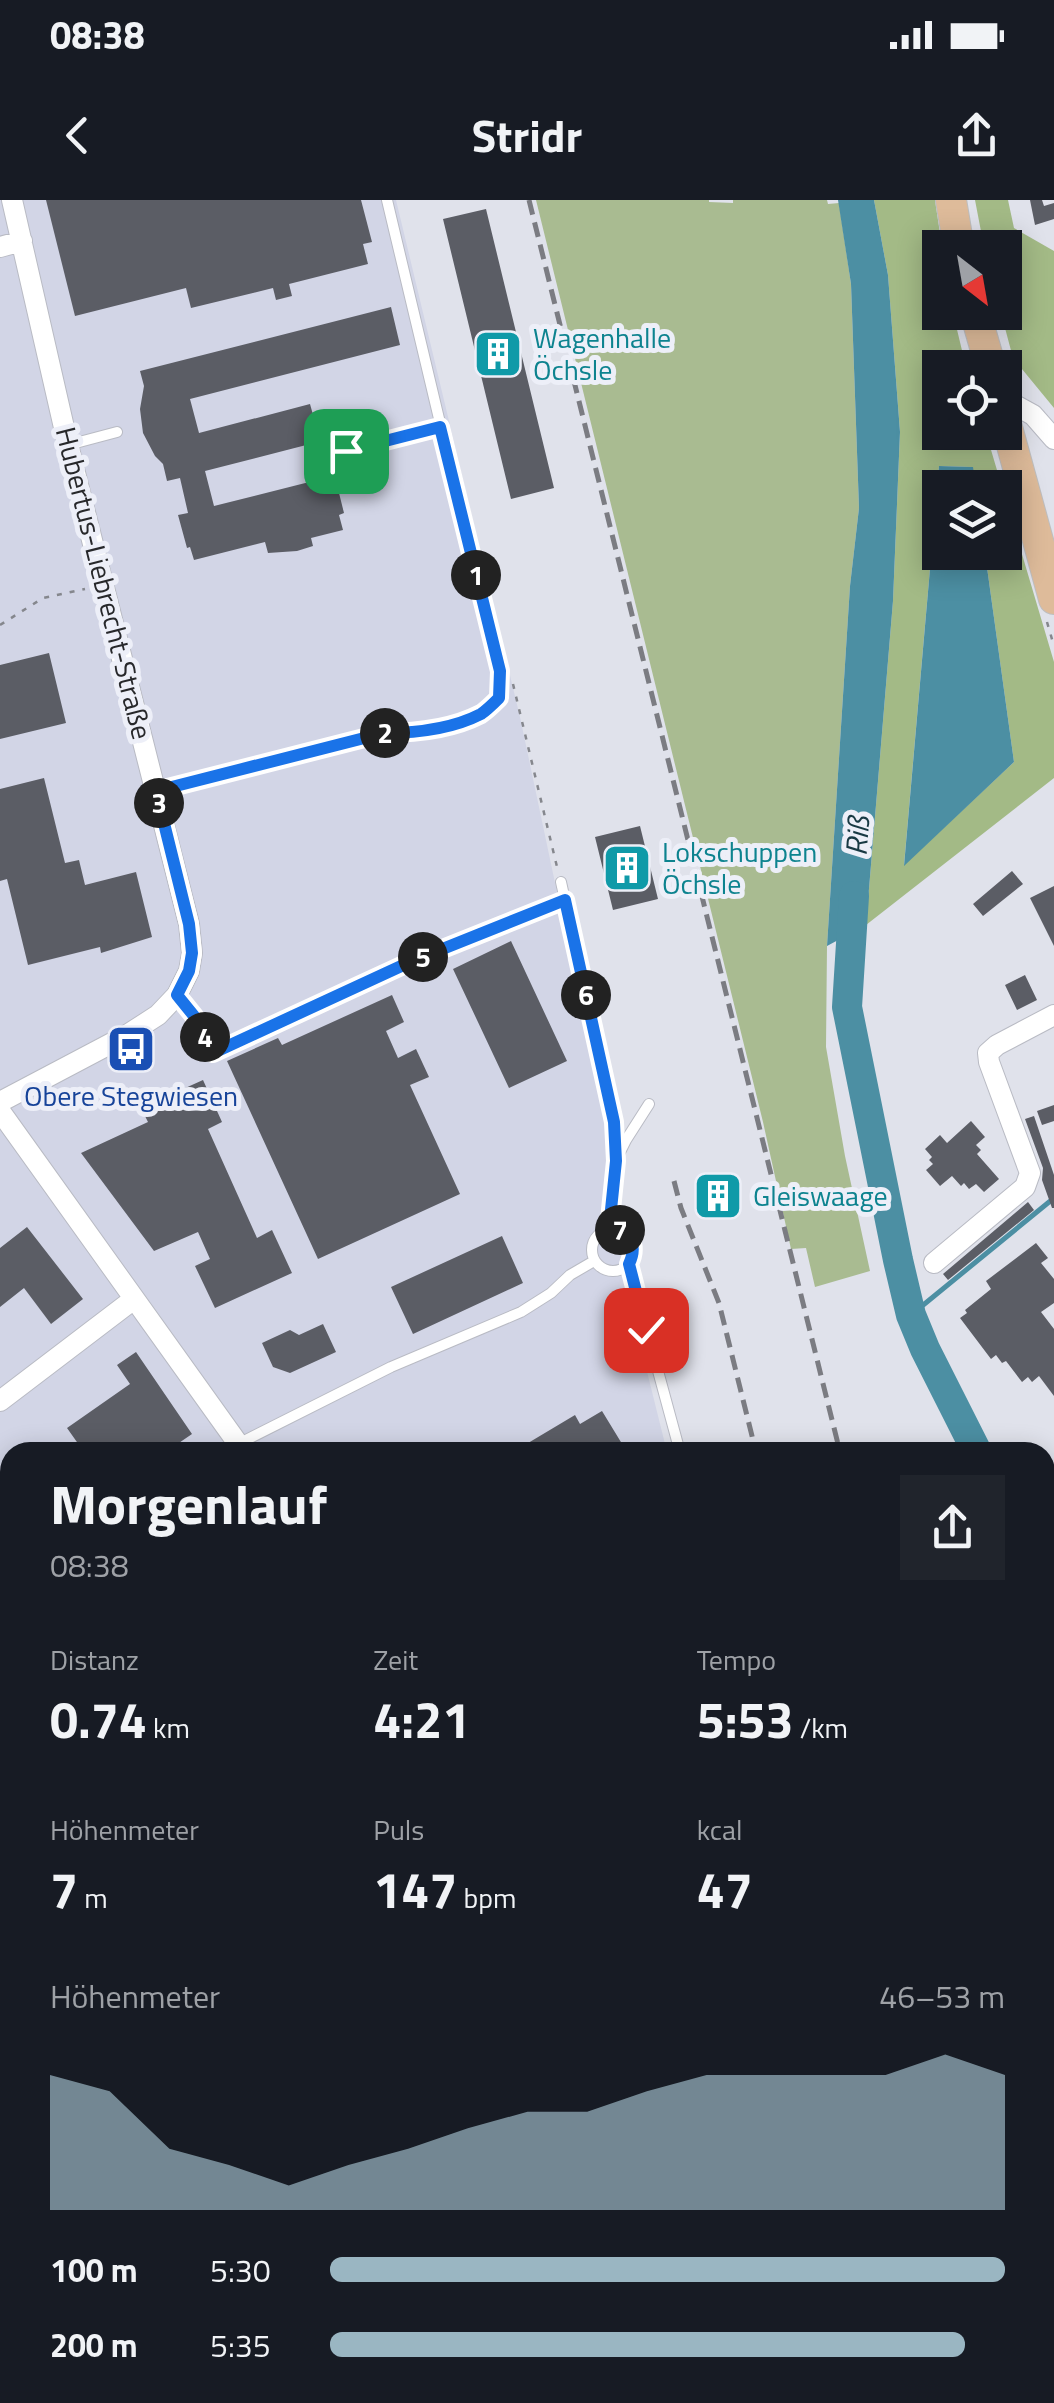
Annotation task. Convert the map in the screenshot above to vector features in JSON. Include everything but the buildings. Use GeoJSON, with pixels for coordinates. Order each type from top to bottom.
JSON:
{"type":"FeatureCollection","features":[{"type":"Feature","properties":{"kind":"main road"},"geometry":{"type":"LineString","coordinates":[[951,200],[955,230]]}},
{"type":"Feature","properties":{"kind":"main road"},"geometry":{"type":"LineString","coordinates":[[1013,450],[1054,599]]}},
{"type":"Feature","properties":{"kind":"street","name":"Hubertus-Liebrecht-Straße"},"geometry":{"type":"LineString","coordinates":[[12,200],[68,445],[189,924],[189,971],[177,995]]}},
{"type":"Feature","properties":{"kind":"street"},"geometry":{"type":"LineString","coordinates":[[0,247],[22,242]]}},
{"type":"Feature","properties":{"kind":"street"},"geometry":{"type":"LineString","coordinates":[[1022,409],[1054,438]]}},
{"type":"Feature","properties":{"kind":"street"},"geometry":{"type":"LineString","coordinates":[[0,1102],[127,1035],[158,1015],[177,995]]}},
{"type":"Feature","properties":{"kind":"street"},"geometry":{"type":"LineString","coordinates":[[934,1264],[1025,1187],[1030,1174],[988,1052],[1054,1015]]}},
{"type":"Feature","properties":{"kind":"street"},"geometry":{"type":"LineString","coordinates":[[0,1111],[237,1442]]}},
{"type":"Feature","properties":{"kind":"street"},"geometry":{"type":"LineString","coordinates":[[0,1401],[134,1300]]}},
{"type":"Feature","properties":{"kind":"lane"},"geometry":{"type":"LineString","coordinates":[[156,791],[384,733],[440,728],[482,713],[499,698],[500,671],[386,200]]}},
{"type":"Feature","properties":{"kind":"lane"},"geometry":{"type":"LineString","coordinates":[[346,451],[440,427]]}},
{"type":"Feature","properties":{"kind":"lane"},"geometry":{"type":"LineString","coordinates":[[68,445],[117,432]]}},
{"type":"Feature","properties":{"kind":"lane"},"geometry":{"type":"LineString","coordinates":[[560,882],[614,1122],[616,1161],[609,1229]]}},
{"type":"Feature","properties":{"kind":"lane"},"geometry":{"type":"LineString","coordinates":[[177,995],[194,1016],[213,1053],[410,962],[565,900]]}},
{"type":"Feature","properties":{"kind":"lane"},"geometry":{"type":"LineString","coordinates":[[616,1161],[649,1104]]}},
{"type":"Feature","properties":{"kind":"lane"},"geometry":{"type":"LineString","coordinates":[[609,1229],[620,1230],[634,1244],[629,1264],[618,1271],[604,1270],[594,1261],[591,1251],[593,1241],[609,1229]]}},
{"type":"Feature","properties":{"kind":"lane"},"geometry":{"type":"LineString","coordinates":[[252,1442],[391,1367],[521,1312],[594,1261]]}},
{"type":"Feature","properties":{"kind":"lane"},"geometry":{"type":"LineString","coordinates":[[629,1264],[677,1442]]}},
{"type":"Feature","properties":{"kind":"path"},"geometry":{"type":"LineString","coordinates":[[0,625],[43,598],[104,585]]}},
{"type":"Feature","properties":{"kind":"path"},"geometry":{"type":"LineString","coordinates":[[552,849],[560,882]]}},
{"type":"Feature","properties":{"kind":"shaded area"},"geometry":{"type":"Polygon","coordinates":[[[0,200],[396,200],[520,717],[615,1167],[625,1283],[665,1442],[0,1442],[0,200]]]}},
{"type":"Feature","properties":{"kind":"green space"},"geometry":{"type":"Polygon","coordinates":[[[536,200],[839,203],[851,284],[859,508],[850,586],[827,946],[826,1047],[870,1271],[815,1287],[806,1248],[791,1249],[536,200]]]}},
{"type":"Feature","properties":{"kind":"green space"},"geometry":{"type":"Polygon","coordinates":[[[874,200],[935,200],[939,230],[922,230],[922,330],[957,330],[962,350],[922,350],[922,450],[991,450],[997,470],[939,466],[939,470],[922,470],[922,570],[930,570],[904,865],[1014,762],[987,570],[1022,570],[1022,554],[1054,662],[1054,778],[866,925],[893,601],[900,432],[888,275],[874,200]]]}},
{"type":"Feature","properties":{"kind":"green space"},"geometry":{"type":"Polygon","coordinates":[[[975,200],[1008,200],[1017,230],[981,230],[975,200]]]}},
{"type":"Feature","properties":{"kind":"green space"},"geometry":{"type":"Polygon","coordinates":[[[1022,233],[1054,251],[1054,408],[1022,369],[1022,350],[1011,350],[1006,330],[1022,330],[1022,233]]]}},
{"type":"Feature","properties":{"kind":"water"},"geometry":{"type":"Polygon","coordinates":[[[838,200],[874,200],[888,275],[900,432],[893,601],[866,925],[827,946],[850,586],[859,508],[851,284],[838,200]]]}},
{"type":"Feature","properties":{"kind":"water"},"geometry":{"type":"Polygon","coordinates":[[[939,466],[973,470],[939,470],[939,466]]]}},
{"type":"Feature","properties":{"kind":"water"},"geometry":{"type":"Polygon","coordinates":[[[930,570],[987,570],[1014,762],[904,866],[930,570]]]}},
{"type":"Feature","properties":{"kind":"waterway","name":"Riß"},"geometry":{"type":"LineString","coordinates":[[854,896],[847,1007],[898,1260],[911,1315],[972,1442]]}},
{"type":"Feature","properties":{"kind":"waterway"},"geometry":{"type":"LineString","coordinates":[[911,1315],[1054,1198]]}},
{"type":"Feature","properties":{"kind":"railway"},"geometry":{"type":"LineString","coordinates":[[529,200],[838,1442]]}},
{"type":"Feature","properties":{"kind":"railway"},"geometry":{"type":"LineString","coordinates":[[674,1181],[719,1303],[754,1442]]}},
{"type":"Feature","properties":{"kind":"place","name":"Wagenhalle Öchsle"},"geometry":{"type":"Point","coordinates":[498,354]}},
{"type":"Feature","properties":{"kind":"place","name":"Lokschuppen Öchsle"},"geometry":{"type":"Point","coordinates":[627,868]}},
{"type":"Feature","properties":{"kind":"place","name":"Obere Stegwiesen"},"geometry":{"type":"Point","coordinates":[131,1049]}},
{"type":"Feature","properties":{"kind":"place","name":"Gleiswaage"},"geometry":{"type":"Point","coordinates":[718,1196]}},
{"type":"Feature","properties":{"kind":"route"},"geometry":{"type":"LineString","coordinates":[[346,451],[440,427],[500,671],[499,698],[482,713],[440,728],[384,733],[156,791],[189,924],[192,953],[189,971],[177,995],[194,1016],[213,1053],[410,962],[565,900],[614,1122],[616,1161],[609,1229],[620,1230],[634,1244],[629,1264],[646,1330]]}}]}
